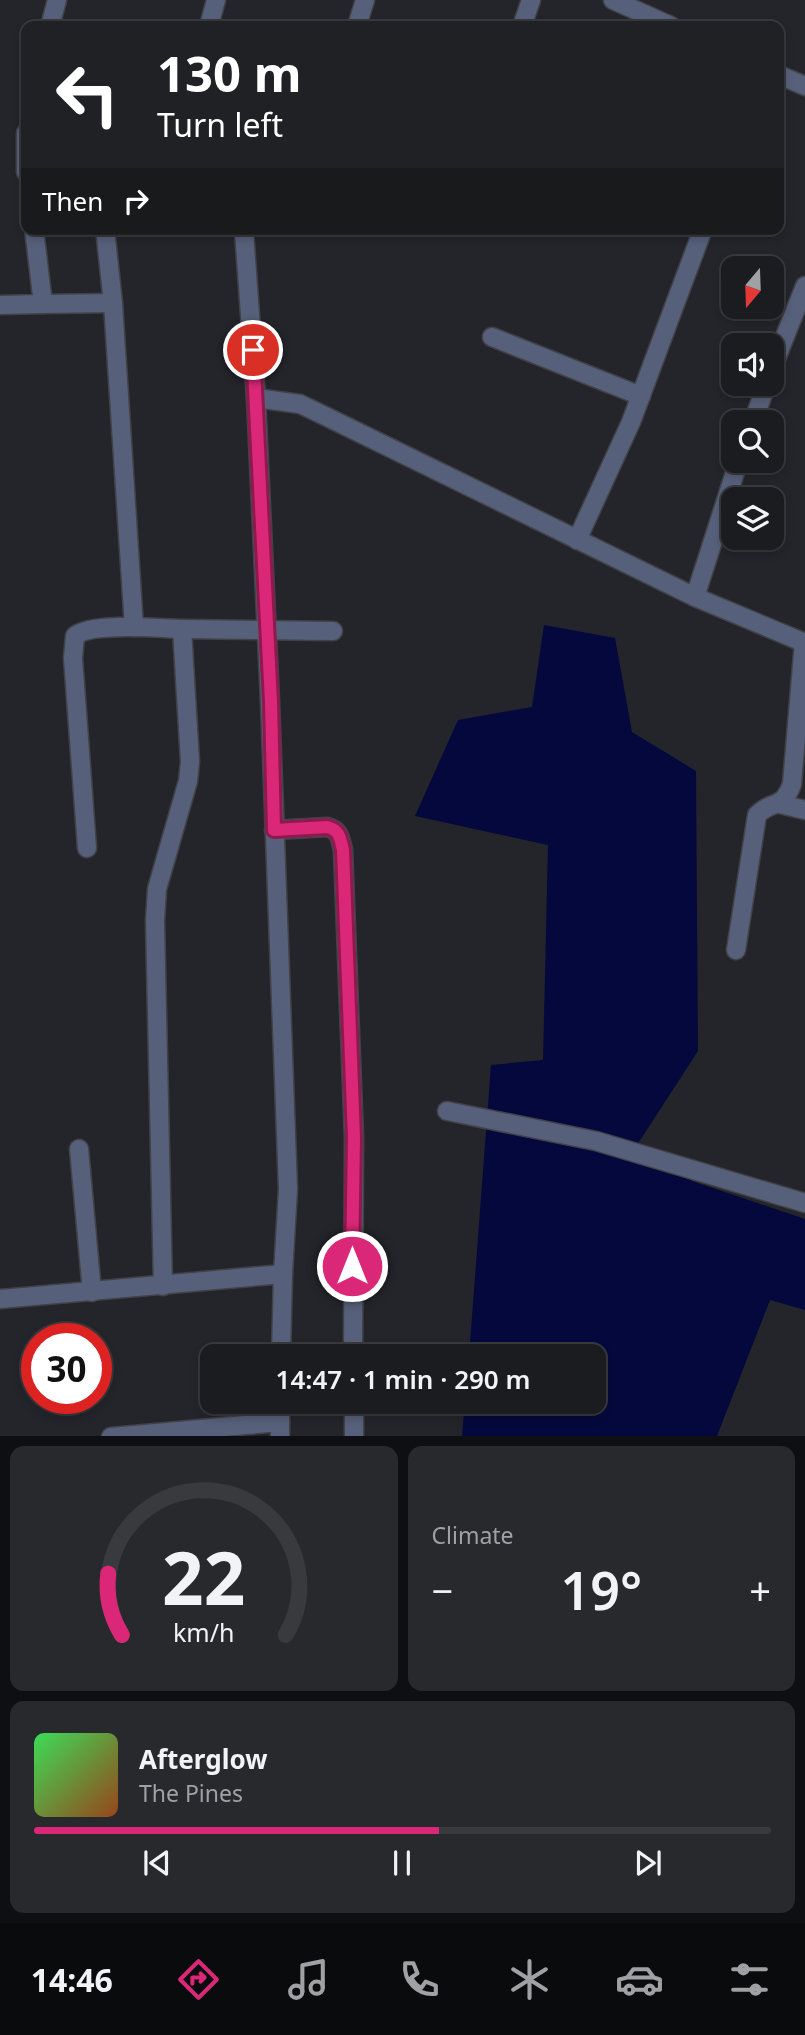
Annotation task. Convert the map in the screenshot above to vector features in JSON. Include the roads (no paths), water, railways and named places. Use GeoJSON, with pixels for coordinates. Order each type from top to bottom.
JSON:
{"type":"FeatureCollection","features":[{"type":"Feature","properties":{"kind":"street"},"geometry":{"type":"LineString","coordinates":[[51,21],[57,0]]}},
{"type":"Feature","properties":{"kind":"street"},"geometry":{"type":"LineString","coordinates":[[210,21],[216,0]]}},
{"type":"Feature","properties":{"kind":"street"},"geometry":{"type":"LineString","coordinates":[[359,21],[365,0]]}},
{"type":"Feature","properties":{"kind":"street"},"geometry":{"type":"LineString","coordinates":[[524,21],[531,0]]}},
{"type":"Feature","properties":{"kind":"street"},"geometry":{"type":"LineString","coordinates":[[613,0],[660,21]]}},
{"type":"Feature","properties":{"kind":"street"},"geometry":{"type":"LineString","coordinates":[[784,77],[805,86]]}},
{"type":"Feature","properties":{"kind":"street"},"geometry":{"type":"LineString","coordinates":[[35,235],[43,304]]}},
{"type":"Feature","properties":{"kind":"street"},"geometry":{"type":"LineString","coordinates":[[106,235],[113,303],[134,627]]}},
{"type":"Feature","properties":{"kind":"street"},"geometry":{"type":"LineString","coordinates":[[244,235],[257,398],[265,629],[271,702],[288,1189],[281,1344]]}},
{"type":"Feature","properties":{"kind":"street"},"geometry":{"type":"LineString","coordinates":[[577,540],[641,396],[701,235]]}},
{"type":"Feature","properties":{"kind":"street"},"geometry":{"type":"LineString","coordinates":[[784,339],[805,286]]}},
{"type":"Feature","properties":{"kind":"street"},"geometry":{"type":"LineString","coordinates":[[0,305],[113,303]]}},
{"type":"Feature","properties":{"kind":"street"},"geometry":{"type":"LineString","coordinates":[[492,337],[641,396]]}},
{"type":"Feature","properties":{"kind":"street"},"geometry":{"type":"LineString","coordinates":[[257,398],[300,404],[695,597],[804,643],[792,784],[788,795],[780,804],[762,810],[757,815],[736,950]]}},
{"type":"Feature","properties":{"kind":"street"},"geometry":{"type":"LineString","coordinates":[[695,597],[735,473]]}},
{"type":"Feature","properties":{"kind":"street"},"geometry":{"type":"LineString","coordinates":[[87,848],[73,645],[75,636],[88,629],[134,627],[333,631]]}},
{"type":"Feature","properties":{"kind":"street"},"geometry":{"type":"LineString","coordinates":[[163,1286],[155,921],[157,889],[188,781],[190,762],[182,629]]}},
{"type":"Feature","properties":{"kind":"street"},"geometry":{"type":"LineString","coordinates":[[780,804],[805,810]]}},
{"type":"Feature","properties":{"kind":"street"},"geometry":{"type":"LineString","coordinates":[[274,830],[327,827],[335,829],[340,834],[343,850],[354,1138],[353,1344]]}},
{"type":"Feature","properties":{"kind":"street"},"geometry":{"type":"LineString","coordinates":[[447,1111],[596,1141],[805,1203]]}},
{"type":"Feature","properties":{"kind":"street"},"geometry":{"type":"LineString","coordinates":[[79,1150],[92,1292]]}},
{"type":"Feature","properties":{"kind":"street"},"geometry":{"type":"LineString","coordinates":[[0,1299],[283,1274]]}},
{"type":"Feature","properties":{"kind":"street"},"geometry":{"type":"LineString","coordinates":[[354,1414],[354,1436]]}},
{"type":"Feature","properties":{"kind":"street"},"geometry":{"type":"LineString","coordinates":[[132,1436],[280,1429]]}}]}
